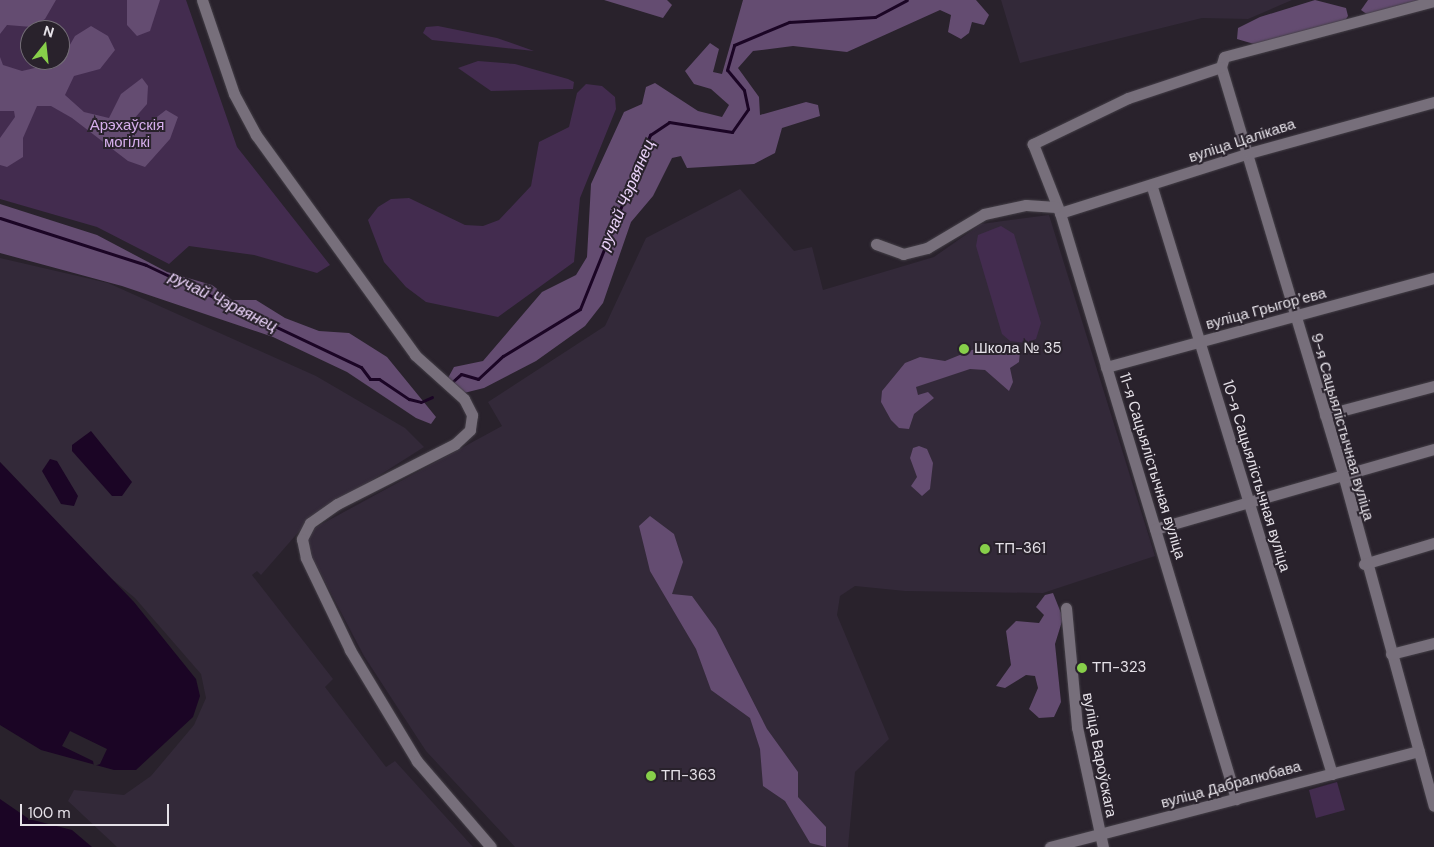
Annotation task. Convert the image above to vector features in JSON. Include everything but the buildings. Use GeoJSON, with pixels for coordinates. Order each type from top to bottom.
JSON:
{"type":"FeatureCollection","features":[{"type":"Feature","properties":{"kind":"street"},"geometry":{"type":"LineString","coordinates":[[202,0],[234,94],[256,135],[415,355],[464,399],[472,415],[470,430],[455,444],[337,504],[310,523],[302,539],[306,558],[350,650],[417,761],[491,847]]}},
{"type":"Feature","properties":{"kind":"street"},"geometry":{"type":"LineString","coordinates":[[1223,62],[1434,1]]}},
{"type":"Feature","properties":{"kind":"street","name":"11-я Сацыялістычная вуліца"},"geometry":{"type":"LineString","coordinates":[[1223,62],[1128,98],[1033,144],[1058,210],[1156,529],[1236,799]]}},
{"type":"Feature","properties":{"kind":"street","name":"9-я Сацыялістычная вуліца"},"geometry":{"type":"LineString","coordinates":[[1223,62],[1295,317],[1343,474],[1364,564],[1434,806]]}},
{"type":"Feature","properties":{"kind":"street","name":"вуліца Цалікава"},"geometry":{"type":"LineString","coordinates":[[876,244],[904,254],[927,248],[984,214],[1026,205],[1058,210],[1152,187],[1249,153],[1434,102]]}},
{"type":"Feature","properties":{"kind":"street","name":"10-я Сацыялістычная вуліца"},"geometry":{"type":"LineString","coordinates":[[1152,187],[1332,774]]}},
{"type":"Feature","properties":{"kind":"street","name":"вуліца Грыгорʼева"},"geometry":{"type":"LineString","coordinates":[[1106,367],[1434,278]]}},
{"type":"Feature","properties":{"kind":"street"},"geometry":{"type":"LineString","coordinates":[[1325,415],[1434,386]]}},
{"type":"Feature","properties":{"kind":"street"},"geometry":{"type":"LineString","coordinates":[[1156,529],[1249,505],[1343,474],[1434,449]]}},
{"type":"Feature","properties":{"kind":"street"},"geometry":{"type":"LineString","coordinates":[[1364,564],[1434,543]]}},
{"type":"Feature","properties":{"kind":"street","name":"вуліца Вароўскага"},"geometry":{"type":"LineString","coordinates":[[1066,608],[1070,682],[1103,847]]}},
{"type":"Feature","properties":{"kind":"street"},"geometry":{"type":"LineString","coordinates":[[1391,654],[1434,643]]}},
{"type":"Feature","properties":{"kind":"street","name":"вуліца Дабралюбава"},"geometry":{"type":"LineString","coordinates":[[1050,847],[1419,751]]}},
{"type":"Feature","properties":{"kind":"shaded area"},"geometry":{"type":"Polygon","coordinates":[[[1001,0],[1292,0],[1248,19],[1202,18],[1020,63],[1001,0]]]}},
{"type":"Feature","properties":{"kind":"shaded area"},"geometry":{"type":"Polygon","coordinates":[[[740,189],[794,251],[812,247],[823,290],[934,257],[981,224],[1049,215],[1155,556],[1043,593],[905,591],[855,586],[840,596],[837,615],[889,739],[855,772],[848,847],[515,847],[426,751],[364,656],[304,542],[309,531],[502,426],[488,402],[605,326],[646,238],[740,189]]]}},
{"type":"Feature","properties":{"kind":"shaded area"},"geometry":{"type":"Polygon","coordinates":[[[0,258],[108,283],[316,376],[405,428],[424,447],[309,520],[261,575],[257,571],[252,575],[333,679],[325,687],[386,767],[395,761],[473,847],[117,847],[68,801],[74,790],[124,795],[151,776],[194,725],[206,698],[201,674],[135,598],[107,575],[0,462],[0,258]]]}},
{"type":"Feature","properties":{"kind":"shaded area"},"geometry":{"type":"Polygon","coordinates":[[[91,431],[132,482],[122,496],[112,496],[72,451],[72,445],[91,431]]]}},
{"type":"Feature","properties":{"kind":"shaded area"},"geometry":{"type":"Polygon","coordinates":[[[50,459],[57,461],[78,496],[74,506],[61,504],[42,471],[50,459]]]}},
{"type":"Feature","properties":{"kind":"shaded area"},"geometry":{"type":"Polygon","coordinates":[[[0,462],[134,602],[196,679],[200,696],[193,717],[136,770],[114,770],[41,750],[0,725],[0,462]]]}},
{"type":"Feature","properties":{"kind":"shaded area"},"geometry":{"type":"Polygon","coordinates":[[[0,799],[29,819],[72,830],[92,847],[0,847],[0,799]]]}},
{"type":"Feature","properties":{"kind":"green space","name":"Арэхаўскія могілкі"},"geometry":{"type":"Polygon","coordinates":[[[0,0],[186,0],[237,147],[330,265],[317,273],[254,255],[189,246],[169,264],[97,227],[0,199],[0,0]]]}},
{"type":"Feature","properties":{"kind":"green space"},"geometry":{"type":"Polygon","coordinates":[[[0,0],[56,0],[43,20],[20,20],[20,26],[7,25],[0,34],[0,0]]]}},
{"type":"Feature","properties":{"kind":"green space"},"geometry":{"type":"Polygon","coordinates":[[[127,0],[160,0],[150,31],[137,36],[127,25],[127,0]]]}},
{"type":"Feature","properties":{"kind":"green space"},"geometry":{"type":"Polygon","coordinates":[[[604,0],[667,0],[672,5],[663,18],[604,0]]]}},
{"type":"Feature","properties":{"kind":"green space"},"geometry":{"type":"Polygon","coordinates":[[[743,0],[976,0],[989,15],[984,25],[972,22],[969,33],[961,39],[948,32],[951,15],[940,10],[847,52],[793,46],[753,51],[738,68],[759,97],[760,115],[806,102],[818,105],[820,116],[782,128],[775,153],[754,164],[687,168],[681,156],[672,158],[653,196],[631,222],[603,303],[585,326],[536,361],[484,388],[460,394],[448,378],[454,367],[483,361],[542,292],[576,275],[587,257],[591,184],[624,112],[642,104],[646,87],[655,83],[698,111],[722,117],[729,105],[711,89],[694,84],[685,71],[710,43],[719,49],[713,72],[722,74],[743,0]]]}},
{"type":"Feature","properties":{"kind":"green space"},"geometry":{"type":"Polygon","coordinates":[[[1315,0],[1346,8],[1348,16],[1344,22],[1254,44],[1237,39],[1238,28],[1260,17],[1315,0]]]}},
{"type":"Feature","properties":{"kind":"green space"},"geometry":{"type":"Polygon","coordinates":[[[1368,0],[1427,0],[1368,15],[1361,10],[1368,0]]]}},
{"type":"Feature","properties":{"kind":"green space"},"geometry":{"type":"Polygon","coordinates":[[[91,26],[108,36],[115,50],[100,69],[74,76],[65,95],[84,112],[109,118],[121,94],[142,78],[148,86],[147,104],[133,120],[140,130],[166,110],[178,117],[170,139],[145,167],[128,161],[72,118],[51,106],[37,106],[23,138],[23,157],[7,167],[0,165],[0,138],[15,117],[14,111],[0,111],[0,57],[3,65],[22,71],[70,70],[70,45],[75,36],[91,26]]]}},
{"type":"Feature","properties":{"kind":"green space"},"geometry":{"type":"Polygon","coordinates":[[[438,26],[497,38],[534,51],[432,40],[423,33],[426,27],[438,26]]]}},
{"type":"Feature","properties":{"kind":"green space"},"geometry":{"type":"Polygon","coordinates":[[[478,61],[515,64],[568,79],[574,82],[573,89],[491,91],[458,68],[478,61]]]}},
{"type":"Feature","properties":{"kind":"green space"},"geometry":{"type":"Polygon","coordinates":[[[586,84],[602,86],[615,97],[616,109],[580,198],[574,262],[498,317],[426,302],[406,287],[384,262],[368,220],[378,207],[391,199],[409,198],[465,225],[483,226],[499,220],[531,186],[539,142],[569,127],[577,93],[586,84]]]}},
{"type":"Feature","properties":{"kind":"green space"},"geometry":{"type":"Polygon","coordinates":[[[0,204],[97,235],[167,272],[212,285],[232,300],[256,300],[285,318],[319,331],[349,333],[387,357],[436,417],[431,424],[416,418],[347,372],[273,337],[122,286],[0,253],[0,204]]]}},
{"type":"Feature","properties":{"kind":"green space"},"geometry":{"type":"Polygon","coordinates":[[[1001,226],[1014,234],[1041,323],[1036,339],[1025,343],[1010,341],[1002,334],[976,246],[978,235],[1001,226]]]}},
{"type":"Feature","properties":{"kind":"green space"},"geometry":{"type":"Polygon","coordinates":[[[987,344],[1004,355],[1020,352],[1019,362],[1010,368],[1013,382],[1009,391],[985,370],[970,369],[916,387],[918,395],[928,392],[934,398],[914,414],[909,429],[899,428],[891,420],[881,402],[882,391],[905,363],[920,357],[945,361],[987,344]]]}},
{"type":"Feature","properties":{"kind":"green space"},"geometry":{"type":"Polygon","coordinates":[[[919,446],[927,449],[933,463],[930,489],[922,496],[911,486],[917,477],[910,458],[913,448],[919,446]]]}},
{"type":"Feature","properties":{"kind":"green space"},"geometry":{"type":"Polygon","coordinates":[[[650,516],[674,534],[683,562],[672,594],[692,596],[716,629],[767,729],[798,772],[798,797],[826,827],[826,847],[810,843],[785,801],[763,786],[760,749],[750,718],[711,690],[696,649],[650,571],[639,526],[650,516]]]}},
{"type":"Feature","properties":{"kind":"green space"},"geometry":{"type":"Polygon","coordinates":[[[1053,593],[1063,618],[1055,644],[1061,702],[1054,717],[1039,718],[1029,709],[1038,688],[1035,676],[1026,675],[1005,688],[996,686],[1011,665],[1006,631],[1016,621],[1039,623],[1044,615],[1036,607],[1045,595],[1053,593]]]}},
{"type":"Feature","properties":{"kind":"green space"},"geometry":{"type":"Polygon","coordinates":[[[1337,782],[1345,810],[1316,818],[1309,790],[1337,782]]]}},
{"type":"Feature","properties":{"kind":"pier"},"geometry":{"type":"Polygon","coordinates":[[[70,731],[107,749],[100,764],[94,766],[93,761],[62,746],[70,731]]]}},
{"type":"Feature","properties":{"kind":"waterway","name":"ручай Чэрвянец"},"geometry":{"type":"LineString","coordinates":[[451,383],[461,374],[478,379],[503,356],[580,309],[650,135],[669,122],[732,132],[748,109],[744,90],[727,70],[734,45],[789,22],[875,17],[907,0]]}},
{"type":"Feature","properties":{"kind":"waterway","name":"ручай Чэрвянец"},"geometry":{"type":"LineString","coordinates":[[0,218],[146,265],[361,367],[370,379],[379,379],[409,399],[421,402],[432,397]]}},
{"type":"Feature","properties":{"kind":"place","name":"Школа № 35"},"geometry":{"type":"Point","coordinates":[964,349]}},
{"type":"Feature","properties":{"kind":"place","name":"ТП-361"},"geometry":{"type":"Point","coordinates":[985,549]}},
{"type":"Feature","properties":{"kind":"place","name":"ТП-323"},"geometry":{"type":"Point","coordinates":[1082,668]}},
{"type":"Feature","properties":{"kind":"place","name":"ТП-363"},"geometry":{"type":"Point","coordinates":[651,776]}}]}
